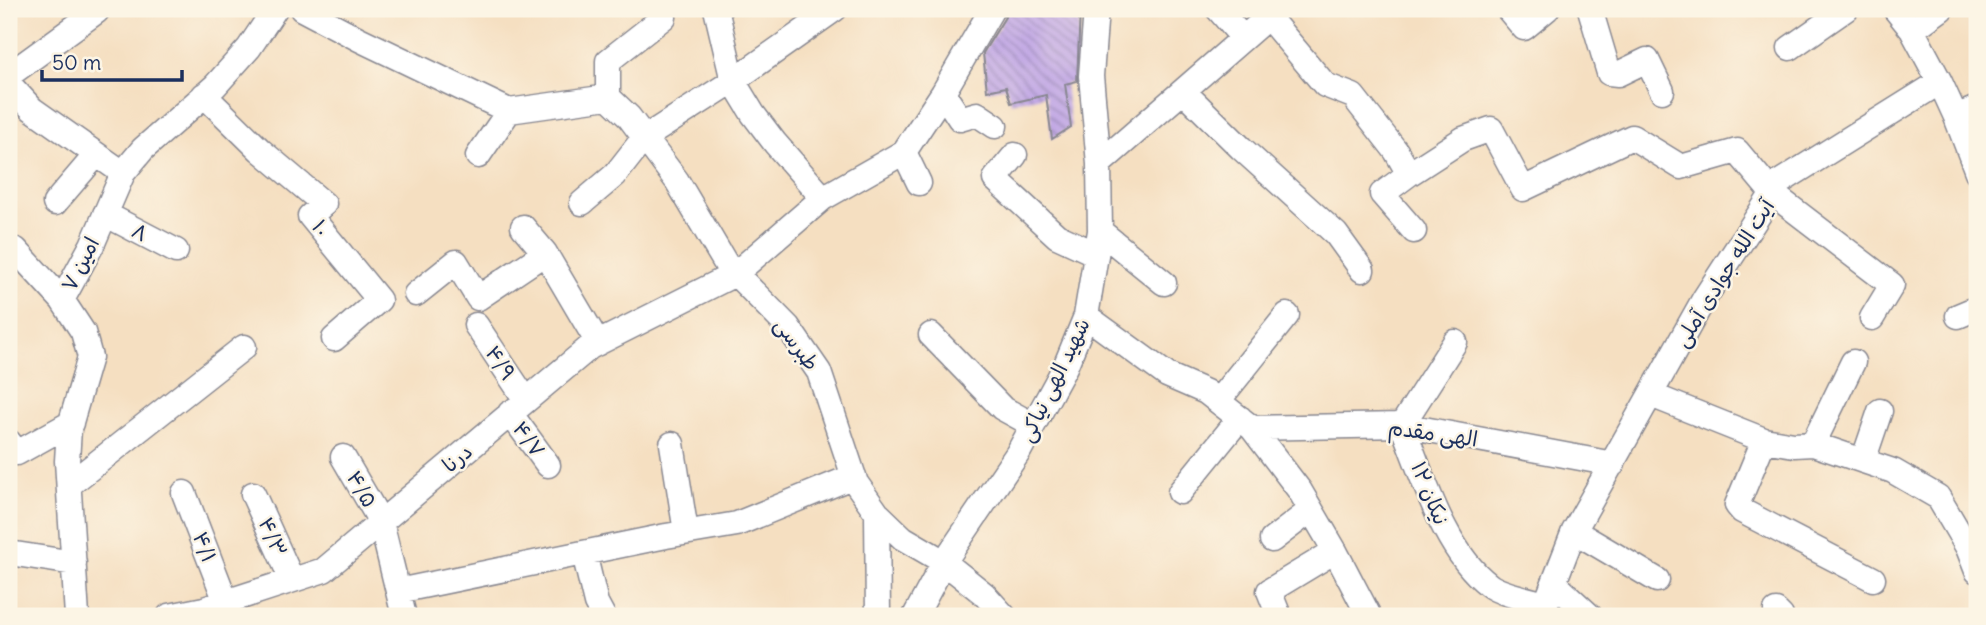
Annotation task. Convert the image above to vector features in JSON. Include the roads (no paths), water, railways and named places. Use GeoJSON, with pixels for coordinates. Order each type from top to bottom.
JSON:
{"type":"FeatureCollection","features":[{"type":"Feature","properties":{"kind":"street","name":"امین ۷"},"geometry":{"type":"LineString","coordinates":[[77,616],[67,461],[69,429],[90,357],[83,331],[62,300],[92,245],[123,173],[143,149],[215,86],[249,48],[275,9]]}},
{"type":"Feature","properties":{"kind":"street"},"geometry":{"type":"LineString","coordinates":[[302,9],[509,111],[608,97],[608,61],[664,17]]}},
{"type":"Feature","properties":{"kind":"street"},"geometry":{"type":"LineString","coordinates":[[716,9],[733,81],[775,143],[823,198]]}},
{"type":"Feature","properties":{"kind":"street"},"geometry":{"type":"LineString","coordinates":[[582,203],[615,174],[644,138],[733,81],[835,9]]}},
{"type":"Feature","properties":{"kind":"street"},"geometry":{"type":"LineString","coordinates":[[919,183],[904,152],[943,93],[992,9]]}},
{"type":"Feature","properties":{"kind":"street","name":"شهید الهی نیاکی"},"geometry":{"type":"LineString","coordinates":[[915,616],[944,562],[1018,453],[1065,367],[1086,316],[1098,243],[1099,164],[1091,76],[1096,9]]}},
{"type":"Feature","properties":{"kind":"street"},"geometry":{"type":"LineString","coordinates":[[1218,9],[1243,38]]}},
{"type":"Feature","properties":{"kind":"street"},"geometry":{"type":"LineString","coordinates":[[1508,9],[1524,28],[1547,9]]}},
{"type":"Feature","properties":{"kind":"street"},"geometry":{"type":"LineString","coordinates":[[1590,9],[1609,73],[1618,74],[1647,60],[1662,91]]}},
{"type":"Feature","properties":{"kind":"street"},"geometry":{"type":"LineString","coordinates":[[1790,48],[1846,9]]}},
{"type":"Feature","properties":{"kind":"street"},"geometry":{"type":"LineString","coordinates":[[1895,9],[1912,30],[1940,82],[1967,112],[1977,172]]}},
{"type":"Feature","properties":{"kind":"street"},"geometry":{"type":"LineString","coordinates":[[1912,30],[1941,9]]}},
{"type":"Feature","properties":{"kind":"street"},"geometry":{"type":"LineString","coordinates":[[9,75],[97,11]]}},
{"type":"Feature","properties":{"kind":"street"},"geometry":{"type":"LineString","coordinates":[[1099,164],[1272,13],[1325,85],[1353,96],[1396,151],[1409,174]]}},
{"type":"Feature","properties":{"kind":"street","name":"آیت الله جوادی آملی"},"geometry":{"type":"LineString","coordinates":[[1547,601],[1574,531],[1704,299],[1780,182],[1940,82]]}},
{"type":"Feature","properties":{"kind":"street"},"geometry":{"type":"LineString","coordinates":[[1183,91],[1241,149],[1336,234],[1362,270]]}},
{"type":"Feature","properties":{"kind":"street"},"geometry":{"type":"LineString","coordinates":[[943,93],[960,119],[977,114],[995,126]]}},
{"type":"Feature","properties":{"kind":"street","name":"۱۰"},"geometry":{"type":"LineString","coordinates":[[204,96],[260,150],[324,204],[310,216],[379,300],[334,339]]}},
{"type":"Feature","properties":{"kind":"street"},"geometry":{"type":"LineString","coordinates":[[13,97],[123,173]]}},
{"type":"Feature","properties":{"kind":"street","name":"طبرسی"},"geometry":{"type":"LineString","coordinates":[[608,97],[629,117],[677,181],[726,264],[788,327],[819,372],[856,483],[877,513],[903,538],[944,562],[984,594],[1004,616]]}},
{"type":"Feature","properties":{"kind":"street"},"geometry":{"type":"LineString","coordinates":[[478,156],[509,111]]}},
{"type":"Feature","properties":{"kind":"street"},"geometry":{"type":"LineString","coordinates":[[1414,231],[1382,194],[1463,139],[1491,129],[1523,189],[1632,137],[1681,167],[1737,151],[1773,194],[1892,285],[1872,318]]}},
{"type":"Feature","properties":{"kind":"street","name":"درنا"},"geometry":{"type":"LineString","coordinates":[[169,616],[204,609],[324,570],[590,347],[735,274],[823,198],[904,152]]}},
{"type":"Feature","properties":{"kind":"street"},"geometry":{"type":"LineString","coordinates":[[55,203],[96,155]]}},
{"type":"Feature","properties":{"kind":"street"},"geometry":{"type":"LineString","coordinates":[[1015,155],[995,179],[1057,236],[1098,243],[1164,283]]}},
{"type":"Feature","properties":{"kind":"street","name":"۸"},"geometry":{"type":"LineString","coordinates":[[105,214],[176,251]]}},
{"type":"Feature","properties":{"kind":"street"},"geometry":{"type":"LineString","coordinates":[[523,228],[545,253],[598,343]]}},
{"type":"Feature","properties":{"kind":"street"},"geometry":{"type":"LineString","coordinates":[[9,256],[16,250],[62,300]]}},
{"type":"Feature","properties":{"kind":"street"},"geometry":{"type":"LineString","coordinates":[[416,294],[456,261],[478,298],[545,253]]}},
{"type":"Feature","properties":{"kind":"street"},"geometry":{"type":"LineString","coordinates":[[1218,401],[1287,315]]}},
{"type":"Feature","properties":{"kind":"street"},"geometry":{"type":"LineString","coordinates":[[1086,316],[1167,375],[1206,392],[1246,423],[1300,491],[1369,616]]}},
{"type":"Feature","properties":{"kind":"street","name":"۴/۹"},"geometry":{"type":"LineString","coordinates":[[476,325],[518,407]]}},
{"type":"Feature","properties":{"kind":"street"},"geometry":{"type":"LineString","coordinates":[[931,335],[1002,408],[1033,425]]}},
{"type":"Feature","properties":{"kind":"street"},"geometry":{"type":"LineString","coordinates":[[1402,425],[1455,342]]}},
{"type":"Feature","properties":{"kind":"street"},"geometry":{"type":"LineString","coordinates":[[69,485],[244,347]]}},
{"type":"Feature","properties":{"kind":"street"},"geometry":{"type":"LineString","coordinates":[[1813,444],[1853,362]]}},
{"type":"Feature","properties":{"kind":"street"},"geometry":{"type":"LineString","coordinates":[[1651,396],[1764,440],[1794,445],[1813,444],[1893,471],[1938,497],[1973,545],[1977,571]]}},
{"type":"Feature","properties":{"kind":"street","name":"۴/۷"},"geometry":{"type":"LineString","coordinates":[[518,407],[548,465]]}},
{"type":"Feature","properties":{"kind":"street"},"geometry":{"type":"LineString","coordinates":[[1863,461],[1881,411]]}},
{"type":"Feature","properties":{"kind":"street"},"geometry":{"type":"LineString","coordinates":[[9,442],[17,453],[71,423]]}},
{"type":"Feature","properties":{"kind":"street"},"geometry":{"type":"LineString","coordinates":[[1180,492],[1246,423]]}},
{"type":"Feature","properties":{"kind":"street","name":"الهی مقدم"},"geometry":{"type":"LineString","coordinates":[[1246,423],[1402,425],[1613,464]]}},
{"type":"Feature","properties":{"kind":"street","name":"نیکان ۱۲"},"geometry":{"type":"LineString","coordinates":[[1402,425],[1446,533],[1465,562],[1490,587],[1547,601]]}},
{"type":"Feature","properties":{"kind":"street"},"geometry":{"type":"LineString","coordinates":[[1764,440],[1737,505],[1742,512],[1872,579]]}},
{"type":"Feature","properties":{"kind":"street"},"geometry":{"type":"LineString","coordinates":[[672,444],[686,532]]}},
{"type":"Feature","properties":{"kind":"street","name":"۴/۵"},"geometry":{"type":"LineString","coordinates":[[343,457],[381,522],[404,616]]}},
{"type":"Feature","properties":{"kind":"street"},"geometry":{"type":"LineString","coordinates":[[398,591],[737,524],[854,476]]}},
{"type":"Feature","properties":{"kind":"street","name":"۴/۱"},"geometry":{"type":"LineString","coordinates":[[184,493],[226,602]]}},
{"type":"Feature","properties":{"kind":"street","name":"۴/۳"},"geometry":{"type":"LineString","coordinates":[[253,494],[292,580]]}},
{"type":"Feature","properties":{"kind":"street"},"geometry":{"type":"LineString","coordinates":[[1272,540],[1311,510]]}},
{"type":"Feature","properties":{"kind":"street"},"geometry":{"type":"LineString","coordinates":[[876,613],[877,513]]}},
{"type":"Feature","properties":{"kind":"street"},"geometry":{"type":"LineString","coordinates":[[1574,531],[1657,580]]}},
{"type":"Feature","properties":{"kind":"street"},"geometry":{"type":"LineString","coordinates":[[1279,616],[1269,591],[1335,551]]}},
{"type":"Feature","properties":{"kind":"street"},"geometry":{"type":"LineString","coordinates":[[9,553],[74,563]]}},
{"type":"Feature","properties":{"kind":"street"},"geometry":{"type":"LineString","coordinates":[[584,553],[596,603],[603,616]]}},
{"type":"Feature","properties":{"kind":"street"},"geometry":{"type":"LineString","coordinates":[[1547,601],[1590,616]]}}]}
